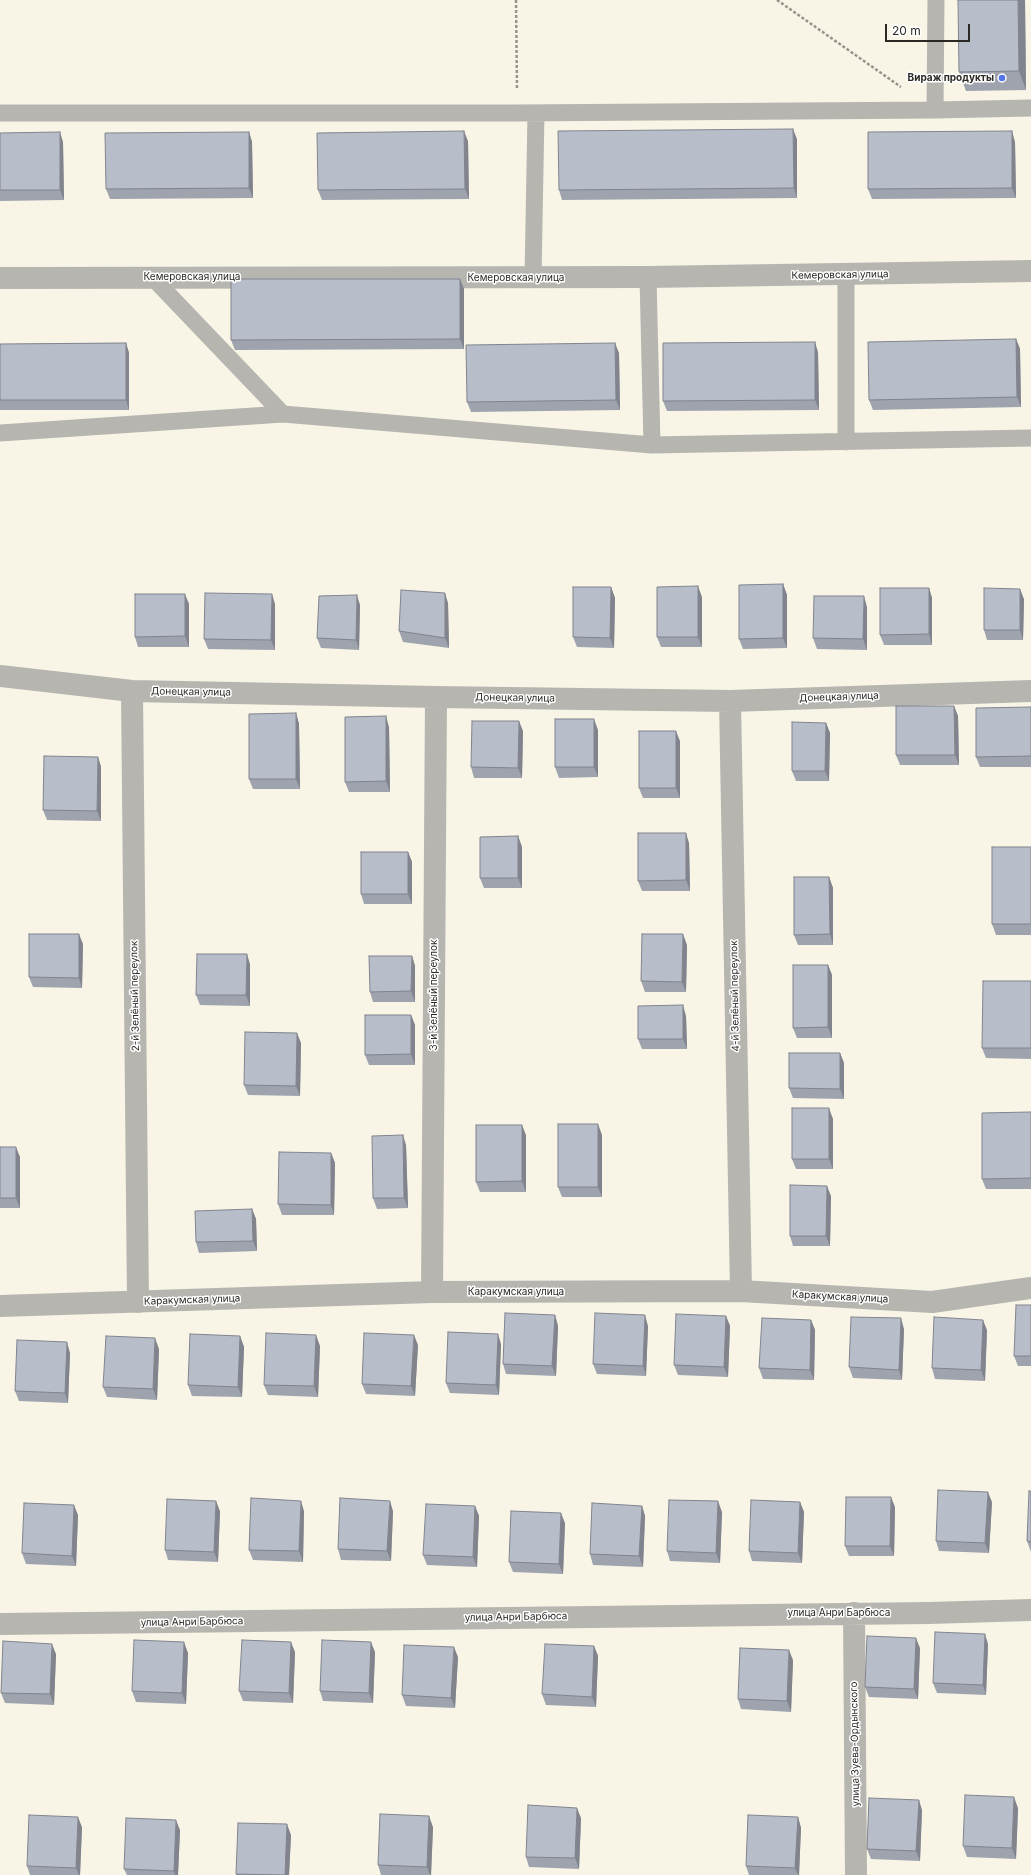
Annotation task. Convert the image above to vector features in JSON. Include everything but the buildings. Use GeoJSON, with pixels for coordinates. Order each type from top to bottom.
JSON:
{"type":"FeatureCollection","features":[{"type":"Feature","properties":{"kind":"street","name":"Кемеровская улица"},"geometry":{"type":"LineString","coordinates":[[0,278],[533,278],[846,275],[1031,271]]}},
{"type":"Feature","properties":{"kind":"street","name":"Донецкая улица"},"geometry":{"type":"LineString","coordinates":[[0,676],[132,691],[436,697],[730,700],[1031,691]]}},
{"type":"Feature","properties":{"kind":"street","name":"2-й Зелёный переулок"},"geometry":{"type":"LineString","coordinates":[[132,691],[138,1302]]}},
{"type":"Feature","properties":{"kind":"street","name":"3-й Зелёный переулок"},"geometry":{"type":"LineString","coordinates":[[432,1292],[436,697]]}},
{"type":"Feature","properties":{"kind":"street","name":"4-й Зелёный переулок"},"geometry":{"type":"LineString","coordinates":[[730,700],[741,1291]]}},
{"type":"Feature","properties":{"kind":"street","name":"Каракумская улица"},"geometry":{"type":"LineString","coordinates":[[0,1306],[432,1292],[741,1291],[932,1302],[1031,1288]]}},
{"type":"Feature","properties":{"kind":"street","name":"улица Анри Барбюса"},"geometry":{"type":"LineString","coordinates":[[0,1624],[929,1613],[1031,1610]]}},
{"type":"Feature","properties":{"kind":"street","name":"улица Зуева-Ордынского"},"geometry":{"type":"LineString","coordinates":[[854,1613],[856,1875]]}},
{"type":"Feature","properties":{"kind":"lane"},"geometry":{"type":"LineString","coordinates":[[935,110],[936,0]]}},
{"type":"Feature","properties":{"kind":"lane"},"geometry":{"type":"LineString","coordinates":[[0,113],[536,113],[1031,108]]}},
{"type":"Feature","properties":{"kind":"lane"},"geometry":{"type":"LineString","coordinates":[[533,278],[536,113]]}},
{"type":"Feature","properties":{"kind":"lane"},"geometry":{"type":"LineString","coordinates":[[846,275],[846,442]]}},
{"type":"Feature","properties":{"kind":"lane"},"geometry":{"type":"LineString","coordinates":[[152,277],[284,414]]}},
{"type":"Feature","properties":{"kind":"lane"},"geometry":{"type":"LineString","coordinates":[[648,277],[652,444]]}},
{"type":"Feature","properties":{"kind":"lane"},"geometry":{"type":"LineString","coordinates":[[0,434],[284,414],[652,444],[1031,438]]}},
{"type":"Feature","properties":{"kind":"path"},"geometry":{"type":"LineString","coordinates":[[516,0],[518,113]]}},
{"type":"Feature","properties":{"kind":"path"},"geometry":{"type":"LineString","coordinates":[[776,0],[935,110]]}},
{"type":"Feature","properties":{"kind":"place","name":"Вираж продукты"},"geometry":{"type":"Point","coordinates":[1002,78]}}]}
